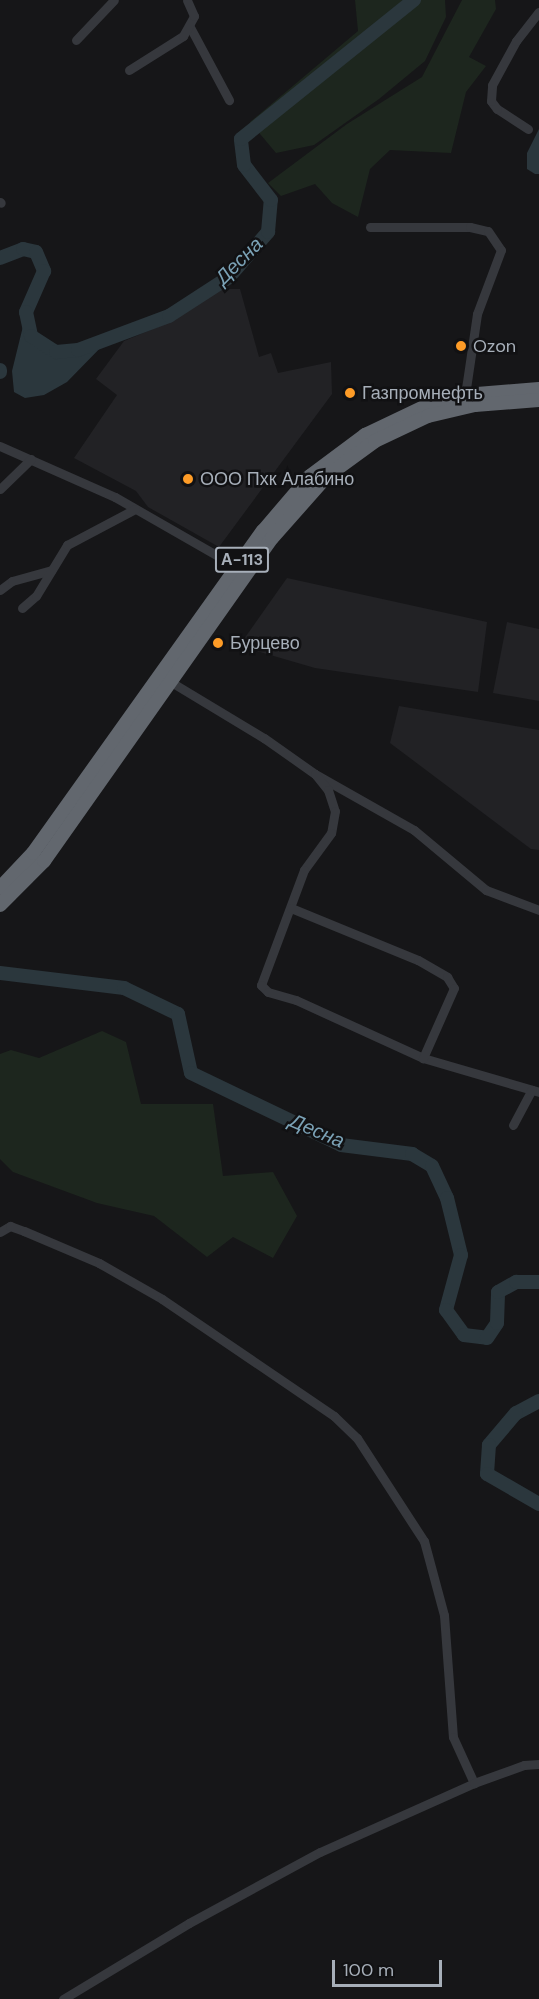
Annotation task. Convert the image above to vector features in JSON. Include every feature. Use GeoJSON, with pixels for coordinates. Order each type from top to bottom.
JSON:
{"type":"FeatureCollection","features":[{"type":"Feature","properties":{"kind":"highway","name":"А-113"},"geometry":{"type":"LineString","coordinates":[[0,888],[33,853],[237,567],[289,499],[347,446],[404,414],[465,395],[539,389]]}},
{"type":"Feature","properties":{"kind":"highway","name":"А-113"},"geometry":{"type":"LineString","coordinates":[[0,905],[18,890],[44,861],[292,511],[356,453],[408,424],[445,412],[498,401],[539,400]]}},
{"type":"Feature","properties":{"kind":"street"},"geometry":{"type":"LineString","coordinates":[[76,40],[114,0]]}},
{"type":"Feature","properties":{"kind":"street"},"geometry":{"type":"LineString","coordinates":[[129,70],[183,36],[194,16],[187,0]]}},
{"type":"Feature","properties":{"kind":"street"},"geometry":{"type":"LineString","coordinates":[[528,129],[497,109],[491,101],[492,85],[516,40],[539,12]]}},
{"type":"Feature","properties":{"kind":"street"},"geometry":{"type":"LineString","coordinates":[[190,27],[230,100]]}},
{"type":"Feature","properties":{"kind":"street"},"geometry":{"type":"LineString","coordinates":[[370,227],[470,227],[488,231],[501,250],[477,314],[465,395]]}},
{"type":"Feature","properties":{"kind":"street"},"geometry":{"type":"LineString","coordinates":[[0,446],[135,509],[237,567]]}},
{"type":"Feature","properties":{"kind":"street"},"geometry":{"type":"LineString","coordinates":[[0,489],[31,459]]}},
{"type":"Feature","properties":{"kind":"street"},"geometry":{"type":"LineString","coordinates":[[22,608],[36,596],[68,545],[135,509]]}},
{"type":"Feature","properties":{"kind":"street"},"geometry":{"type":"LineString","coordinates":[[0,590],[12,581],[52,570]]}},
{"type":"Feature","properties":{"kind":"street"},"geometry":{"type":"LineString","coordinates":[[171,682],[264,738],[315,774],[414,830],[486,890],[539,910]]}},
{"type":"Feature","properties":{"kind":"street"},"geometry":{"type":"LineString","coordinates":[[315,774],[328,790],[335,811],[331,832],[304,870],[291,908],[261,978],[263,988],[423,1058],[536,1091],[513,1125]]}},
{"type":"Feature","properties":{"kind":"street"},"geometry":{"type":"LineString","coordinates":[[0,914],[18,890]]}},
{"type":"Feature","properties":{"kind":"street"},"geometry":{"type":"LineString","coordinates":[[291,908],[418,960],[447,976],[454,988],[423,1058]]}},
{"type":"Feature","properties":{"kind":"street"},"geometry":{"type":"LineString","coordinates":[[0,1232],[10,1226],[126,1278],[334,1416],[357,1438],[424,1541],[444,1615],[453,1737],[474,1783]]}},
{"type":"Feature","properties":{"kind":"street"},"geometry":{"type":"LineString","coordinates":[[63,1999],[189,1923],[320,1852],[474,1783],[524,1765],[539,1764]]}},
{"type":"Feature","properties":{"kind":"shaded area"},"geometry":{"type":"Polygon","coordinates":[[[355,0],[445,0],[446,17],[425,61],[379,99],[314,145],[276,153],[250,122],[358,31],[355,0]]]}},
{"type":"Feature","properties":{"kind":"shaded area"},"geometry":{"type":"Polygon","coordinates":[[[462,0],[495,0],[496,9],[469,57],[486,66],[466,92],[451,153],[390,150],[370,169],[358,217],[332,203],[315,184],[281,196],[268,183],[347,124],[422,77],[462,0]]]}},
{"type":"Feature","properties":{"kind":"shaded area"},"geometry":{"type":"Polygon","coordinates":[[[539,129],[539,174],[535,174],[527,169],[527,153],[539,129]]]}},
{"type":"Feature","properties":{"kind":"shaded area"},"geometry":{"type":"Polygon","coordinates":[[[219,289],[240,289],[259,357],[271,353],[278,373],[331,362],[332,394],[219,547],[148,507],[136,491],[74,458],[117,395],[96,379],[124,341],[172,321],[219,289]]]}},
{"type":"Feature","properties":{"kind":"shaded area"},"geometry":{"type":"Polygon","coordinates":[[[27,310],[31,336],[56,352],[78,350],[108,340],[67,382],[44,395],[25,398],[14,392],[12,371],[27,310]]]}},
{"type":"Feature","properties":{"kind":"shaded area"},"geometry":{"type":"Polygon","coordinates":[[[287,578],[487,622],[478,692],[315,668],[239,646],[287,578]]]}},
{"type":"Feature","properties":{"kind":"shaded area"},"geometry":{"type":"Polygon","coordinates":[[[507,622],[539,629],[539,701],[493,693],[507,622]]]}},
{"type":"Feature","properties":{"kind":"shaded area"},"geometry":{"type":"Polygon","coordinates":[[[399,706],[539,730],[539,850],[531,849],[390,743],[399,706]]]}},
{"type":"Feature","properties":{"kind":"shaded area"},"geometry":{"type":"Polygon","coordinates":[[[102,1031],[126,1042],[141,1104],[213,1104],[223,1176],[273,1172],[297,1216],[273,1258],[233,1237],[207,1257],[154,1216],[97,1203],[13,1172],[0,1159],[0,1054],[11,1050],[39,1058],[102,1031]]]}},
{"type":"Feature","properties":{"kind":"waterway","name":"Десна"},"geometry":{"type":"LineString","coordinates":[[0,258],[23,249],[36,252],[44,271],[26,312],[31,336],[56,352],[78,350],[169,316],[229,277],[268,232],[271,200],[244,165],[241,139],[414,0]]}},
{"type":"Feature","properties":{"kind":"waterway","name":"Десна"},"geometry":{"type":"LineString","coordinates":[[0,973],[124,988],[178,1014],[191,1073],[341,1145],[412,1154],[432,1166],[447,1198],[461,1255],[446,1310],[464,1335],[487,1338],[497,1323],[498,1292],[516,1282],[539,1282]]}},
{"type":"Feature","properties":{"kind":"waterway","name":"Десна"},"geometry":{"type":"LineString","coordinates":[[539,1401],[516,1413],[489,1445],[487,1474],[539,1504]]}},
{"type":"Feature","properties":{"kind":"place","name":"Ozon"},"geometry":{"type":"Point","coordinates":[461,346]}},
{"type":"Feature","properties":{"kind":"place","name":"Газпромнефть"},"geometry":{"type":"Point","coordinates":[350,393]}},
{"type":"Feature","properties":{"kind":"place","name":"ООО Пхк Алабино"},"geometry":{"type":"Point","coordinates":[188,479]}},
{"type":"Feature","properties":{"kind":"place","name":"Бурцево"},"geometry":{"type":"Point","coordinates":[218,643]}}]}
